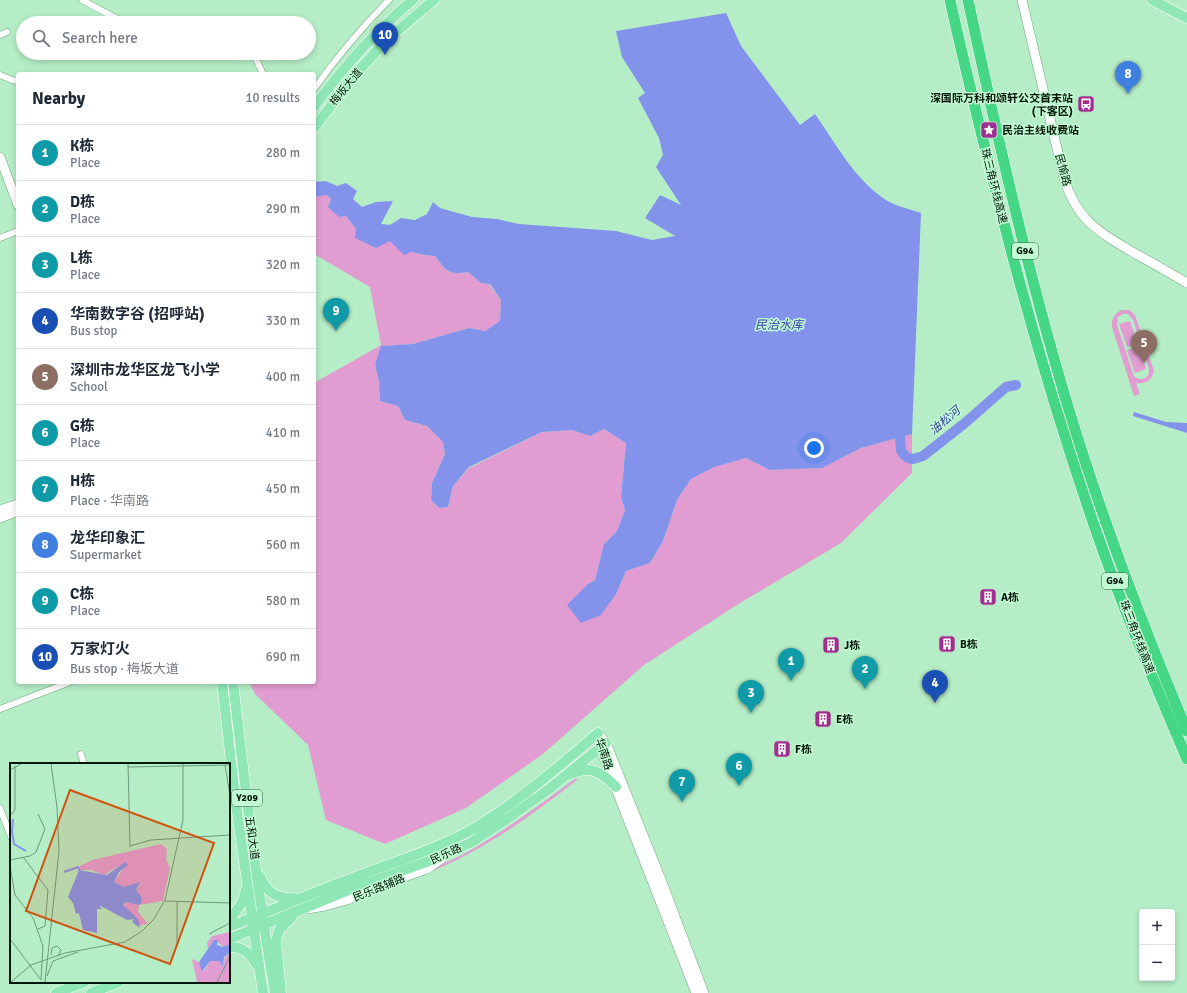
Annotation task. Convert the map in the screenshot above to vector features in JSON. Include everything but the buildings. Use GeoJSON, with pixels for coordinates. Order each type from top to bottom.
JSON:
{"type":"FeatureCollection","features":[{"type":"Feature","properties":{"kind":"highway","name":"珠三角环线高速"},"geometry":{"type":"LineString","coordinates":[[950,0],[959,45],[999,207],[1044,371],[1100,540],[1132,627],[1187,759]]}},
{"type":"Feature","properties":{"kind":"highway","name":"珠三角环线高速"},"geometry":{"type":"LineString","coordinates":[[968,0],[1012,199],[1068,406],[1100,506],[1120,562],[1162,671],[1187,730]]}},
{"type":"Feature","properties":{"kind":"main road","name":"梅坂大道"},"geometry":{"type":"LineString","coordinates":[[316,104],[350,61],[378,31],[412,0]]}},
{"type":"Feature","properties":{"kind":"main road","name":"梅坂大道"},"geometry":{"type":"LineString","coordinates":[[316,125],[358,71],[388,39],[434,0]]}},
{"type":"Feature","properties":{"kind":"main road","name":"民愉路"},"geometry":{"type":"LineString","coordinates":[[1022,0],[1064,178],[1074,202],[1089,223],[1103,235],[1187,283]]}},
{"type":"Feature","properties":{"kind":"main road"},"geometry":{"type":"LineString","coordinates":[[1152,0],[1187,18]]}},
{"type":"Feature","properties":{"kind":"main road"},"geometry":{"type":"LineString","coordinates":[[1167,0],[1187,10]]}},
{"type":"Feature","properties":{"kind":"main road"},"geometry":{"type":"LineString","coordinates":[[0,158],[16,200]]}},
{"type":"Feature","properties":{"kind":"main road"},"geometry":{"type":"LineString","coordinates":[[0,510],[16,505]]}},
{"type":"Feature","properties":{"kind":"main road"},"geometry":{"type":"LineString","coordinates":[[0,518],[16,512]]}},
{"type":"Feature","properties":{"kind":"main road","name":"五和大道"},"geometry":{"type":"LineString","coordinates":[[222,684],[231,772],[263,993]]}},
{"type":"Feature","properties":{"kind":"main road","name":"五和大道"},"geometry":{"type":"LineString","coordinates":[[233,684],[262,914],[275,993]]}},
{"type":"Feature","properties":{"kind":"main road","name":"华南路"},"geometry":{"type":"LineString","coordinates":[[598,733],[660,877],[704,993]]}},
{"type":"Feature","properties":{"kind":"main road","name":"民乐路"},"geometry":{"type":"LineString","coordinates":[[230,927],[433,848],[478,826],[502,810],[549,774],[598,733]]}},
{"type":"Feature","properties":{"kind":"main road","name":"华南路"},"geometry":{"type":"LineString","coordinates":[[603,745],[616,787],[696,993]]}},
{"type":"Feature","properties":{"kind":"main road","name":"民乐路"},"geometry":{"type":"LineString","coordinates":[[230,939],[264,926],[351,889],[429,861],[470,843],[549,789],[603,745]]}},
{"type":"Feature","properties":{"kind":"main road"},"geometry":{"type":"LineString","coordinates":[[565,776],[580,771],[593,771],[604,775],[616,787]]}},
{"type":"Feature","properties":{"kind":"main road"},"geometry":{"type":"LineString","coordinates":[[256,865],[265,887],[274,895],[286,899],[303,898]]}},
{"type":"Feature","properties":{"kind":"main road"},"geometry":{"type":"LineString","coordinates":[[230,920],[243,901],[247,881]]}},
{"type":"Feature","properties":{"kind":"main road"},"geometry":{"type":"LineString","coordinates":[[281,993],[276,946],[277,936],[283,925],[302,910]]}},
{"type":"Feature","properties":{"kind":"main road"},"geometry":{"type":"LineString","coordinates":[[230,947],[241,949],[248,953],[259,968]]}},
{"type":"Feature","properties":{"kind":"main road"},"geometry":{"type":"LineString","coordinates":[[56,993],[82,983]]}},
{"type":"Feature","properties":{"kind":"main road"},"geometry":{"type":"LineString","coordinates":[[91,993],[116,983]]}},
{"type":"Feature","properties":{"kind":"street"},"geometry":{"type":"LineString","coordinates":[[82,0],[112,16]]}},
{"type":"Feature","properties":{"kind":"street"},"geometry":{"type":"LineString","coordinates":[[316,86],[348,44],[389,0]]}},
{"type":"Feature","properties":{"kind":"street"},"geometry":{"type":"LineString","coordinates":[[412,0],[420,11]]}},
{"type":"Feature","properties":{"kind":"street"},"geometry":{"type":"LineString","coordinates":[[0,35],[7,32]]}},
{"type":"Feature","properties":{"kind":"street"},"geometry":{"type":"LineString","coordinates":[[256,60],[261,72]]}},
{"type":"Feature","properties":{"kind":"street"},"geometry":{"type":"LineString","coordinates":[[0,75],[16,81]]}},
{"type":"Feature","properties":{"kind":"street"},"geometry":{"type":"LineString","coordinates":[[0,238],[16,232]]}},
{"type":"Feature","properties":{"kind":"street"},"geometry":{"type":"LineString","coordinates":[[0,709],[65,684]]}},
{"type":"Feature","properties":{"kind":"street"},"geometry":{"type":"LineString","coordinates":[[81,754],[84,763]]}},
{"type":"Feature","properties":{"kind":"street"},"geometry":{"type":"LineString","coordinates":[[0,808],[10,834]]}},
{"type":"Feature","properties":{"kind":"shaded area"},"geometry":{"type":"Polygon","coordinates":[[[327,195],[331,199],[328,207],[346,216],[356,229],[390,241],[411,252],[435,256],[442,266],[448,271],[456,273],[468,272],[481,283],[489,284],[501,300],[500,321],[485,331],[469,328],[413,344],[382,346],[375,365],[379,381],[380,401],[398,406],[405,420],[427,426],[443,442],[445,454],[432,483],[431,500],[439,508],[448,507],[453,486],[469,468],[542,432],[572,430],[590,436],[604,429],[626,443],[621,497],[625,510],[617,531],[604,544],[595,580],[588,584],[616,594],[626,571],[650,563],[663,541],[677,500],[691,479],[713,467],[746,458],[770,470],[821,468],[861,448],[912,434],[912,473],[841,543],[740,603],[644,665],[543,754],[466,808],[385,844],[326,820],[308,745],[255,694],[250,684],[316,684],[316,382],[381,345],[370,287],[316,255],[316,197],[327,195]]]}},
{"type":"Feature","properties":{"kind":"shaded area"},"geometry":{"type":"Polygon","coordinates":[[[1121,310],[1129,310],[1135,315],[1154,371],[1152,377],[1148,381],[1136,383],[1140,394],[1134,396],[1112,327],[1112,322],[1116,313],[1121,310]],[[1123,314],[1118,317],[1117,325],[1134,376],[1142,379],[1148,376],[1149,368],[1133,320],[1128,314],[1123,314]]]}},
{"type":"Feature","properties":{"kind":"shaded area"},"geometry":{"type":"Polygon","coordinates":[[[1130,321],[1138,344],[1127,347],[1119,324],[1130,321]]]}},
{"type":"Feature","properties":{"kind":"shaded area"},"geometry":{"type":"Polygon","coordinates":[[[1139,346],[1146,369],[1135,373],[1127,350],[1139,346]]]}},
{"type":"Feature","properties":{"kind":"shaded area"},"geometry":{"type":"Polygon","coordinates":[[[576,778],[577,780],[559,794],[503,834],[464,856],[422,875],[483,843],[537,807],[576,778]]]}},
{"type":"Feature","properties":{"kind":"water","name":"民治水库"},"geometry":{"type":"Polygon","coordinates":[[[726,13],[741,46],[800,125],[815,114],[855,172],[875,192],[898,206],[921,213],[912,434],[861,448],[822,468],[770,470],[746,458],[714,467],[691,479],[677,500],[663,541],[650,563],[626,571],[616,594],[601,615],[581,623],[567,605],[588,584],[595,580],[604,544],[617,531],[625,510],[621,497],[626,443],[604,429],[590,436],[572,430],[542,432],[469,467],[453,486],[448,507],[439,508],[431,500],[432,483],[445,454],[443,442],[427,426],[405,420],[398,406],[380,401],[379,381],[375,365],[381,346],[413,344],[469,328],[485,331],[500,321],[501,300],[490,284],[481,283],[468,272],[456,273],[448,271],[442,266],[435,256],[411,252],[404,255],[390,241],[376,248],[355,238],[356,229],[346,216],[339,217],[328,207],[331,199],[327,195],[316,197],[316,182],[326,181],[337,186],[346,183],[357,191],[353,199],[362,207],[376,202],[393,201],[381,224],[390,225],[401,218],[415,220],[427,214],[433,202],[440,208],[472,217],[497,219],[519,224],[616,231],[652,240],[675,236],[645,218],[660,195],[681,205],[656,167],[663,155],[659,138],[638,98],[645,93],[622,57],[616,31],[726,13]]]}},
{"type":"Feature","properties":{"kind":"water"},"geometry":{"type":"Polygon","coordinates":[[[1134,412],[1166,422],[1187,423],[1187,433],[1133,416],[1134,412]]]}},
{"type":"Feature","properties":{"kind":"waterway","name":"油松河"},"geometry":{"type":"LineString","coordinates":[[900,437],[901,450],[904,455],[913,459],[923,456],[965,423],[1006,387],[1016,385]]}},
{"type":"Feature","properties":{"kind":"place","name":"万家灯火"},"geometry":{"type":"Point","coordinates":[385,55]}},
{"type":"Feature","properties":{"kind":"place","name":"龙华印象汇"},"geometry":{"type":"Point","coordinates":[1128,94]}},
{"type":"Feature","properties":{"kind":"place","name":"深国际万科和颂轩公交首末站 (下客区)"},"geometry":{"type":"Point","coordinates":[1086,104]}},
{"type":"Feature","properties":{"kind":"place","name":"民治主线收费站"},"geometry":{"type":"Point","coordinates":[989,130]}},
{"type":"Feature","properties":{"kind":"place","name":"C栋"},"geometry":{"type":"Point","coordinates":[336,331]}},
{"type":"Feature","properties":{"kind":"place","name":"深圳市龙华区龙飞小学"},"geometry":{"type":"Point","coordinates":[1144,363]}},
{"type":"Feature","properties":{"kind":"place","name":"A栋"},"geometry":{"type":"Point","coordinates":[988,597]}},
{"type":"Feature","properties":{"kind":"place","name":"B栋"},"geometry":{"type":"Point","coordinates":[947,644]}},
{"type":"Feature","properties":{"kind":"place","name":"J栋"},"geometry":{"type":"Point","coordinates":[831,645]}},
{"type":"Feature","properties":{"kind":"place","name":"K栋"},"geometry":{"type":"Point","coordinates":[791,681]}},
{"type":"Feature","properties":{"kind":"place","name":"D栋"},"geometry":{"type":"Point","coordinates":[865,689]}},
{"type":"Feature","properties":{"kind":"place","name":"华南数字谷 (招呼站)"},"geometry":{"type":"Point","coordinates":[935,703]}},
{"type":"Feature","properties":{"kind":"place","name":"L栋"},"geometry":{"type":"Point","coordinates":[751,713]}},
{"type":"Feature","properties":{"kind":"place","name":"E栋"},"geometry":{"type":"Point","coordinates":[823,719]}},
{"type":"Feature","properties":{"kind":"place","name":"F栋"},"geometry":{"type":"Point","coordinates":[782,749]}},
{"type":"Feature","properties":{"kind":"place","name":"G栋"},"geometry":{"type":"Point","coordinates":[739,786]}},
{"type":"Feature","properties":{"kind":"place","name":"H栋"},"geometry":{"type":"Point","coordinates":[682,802]}}]}
